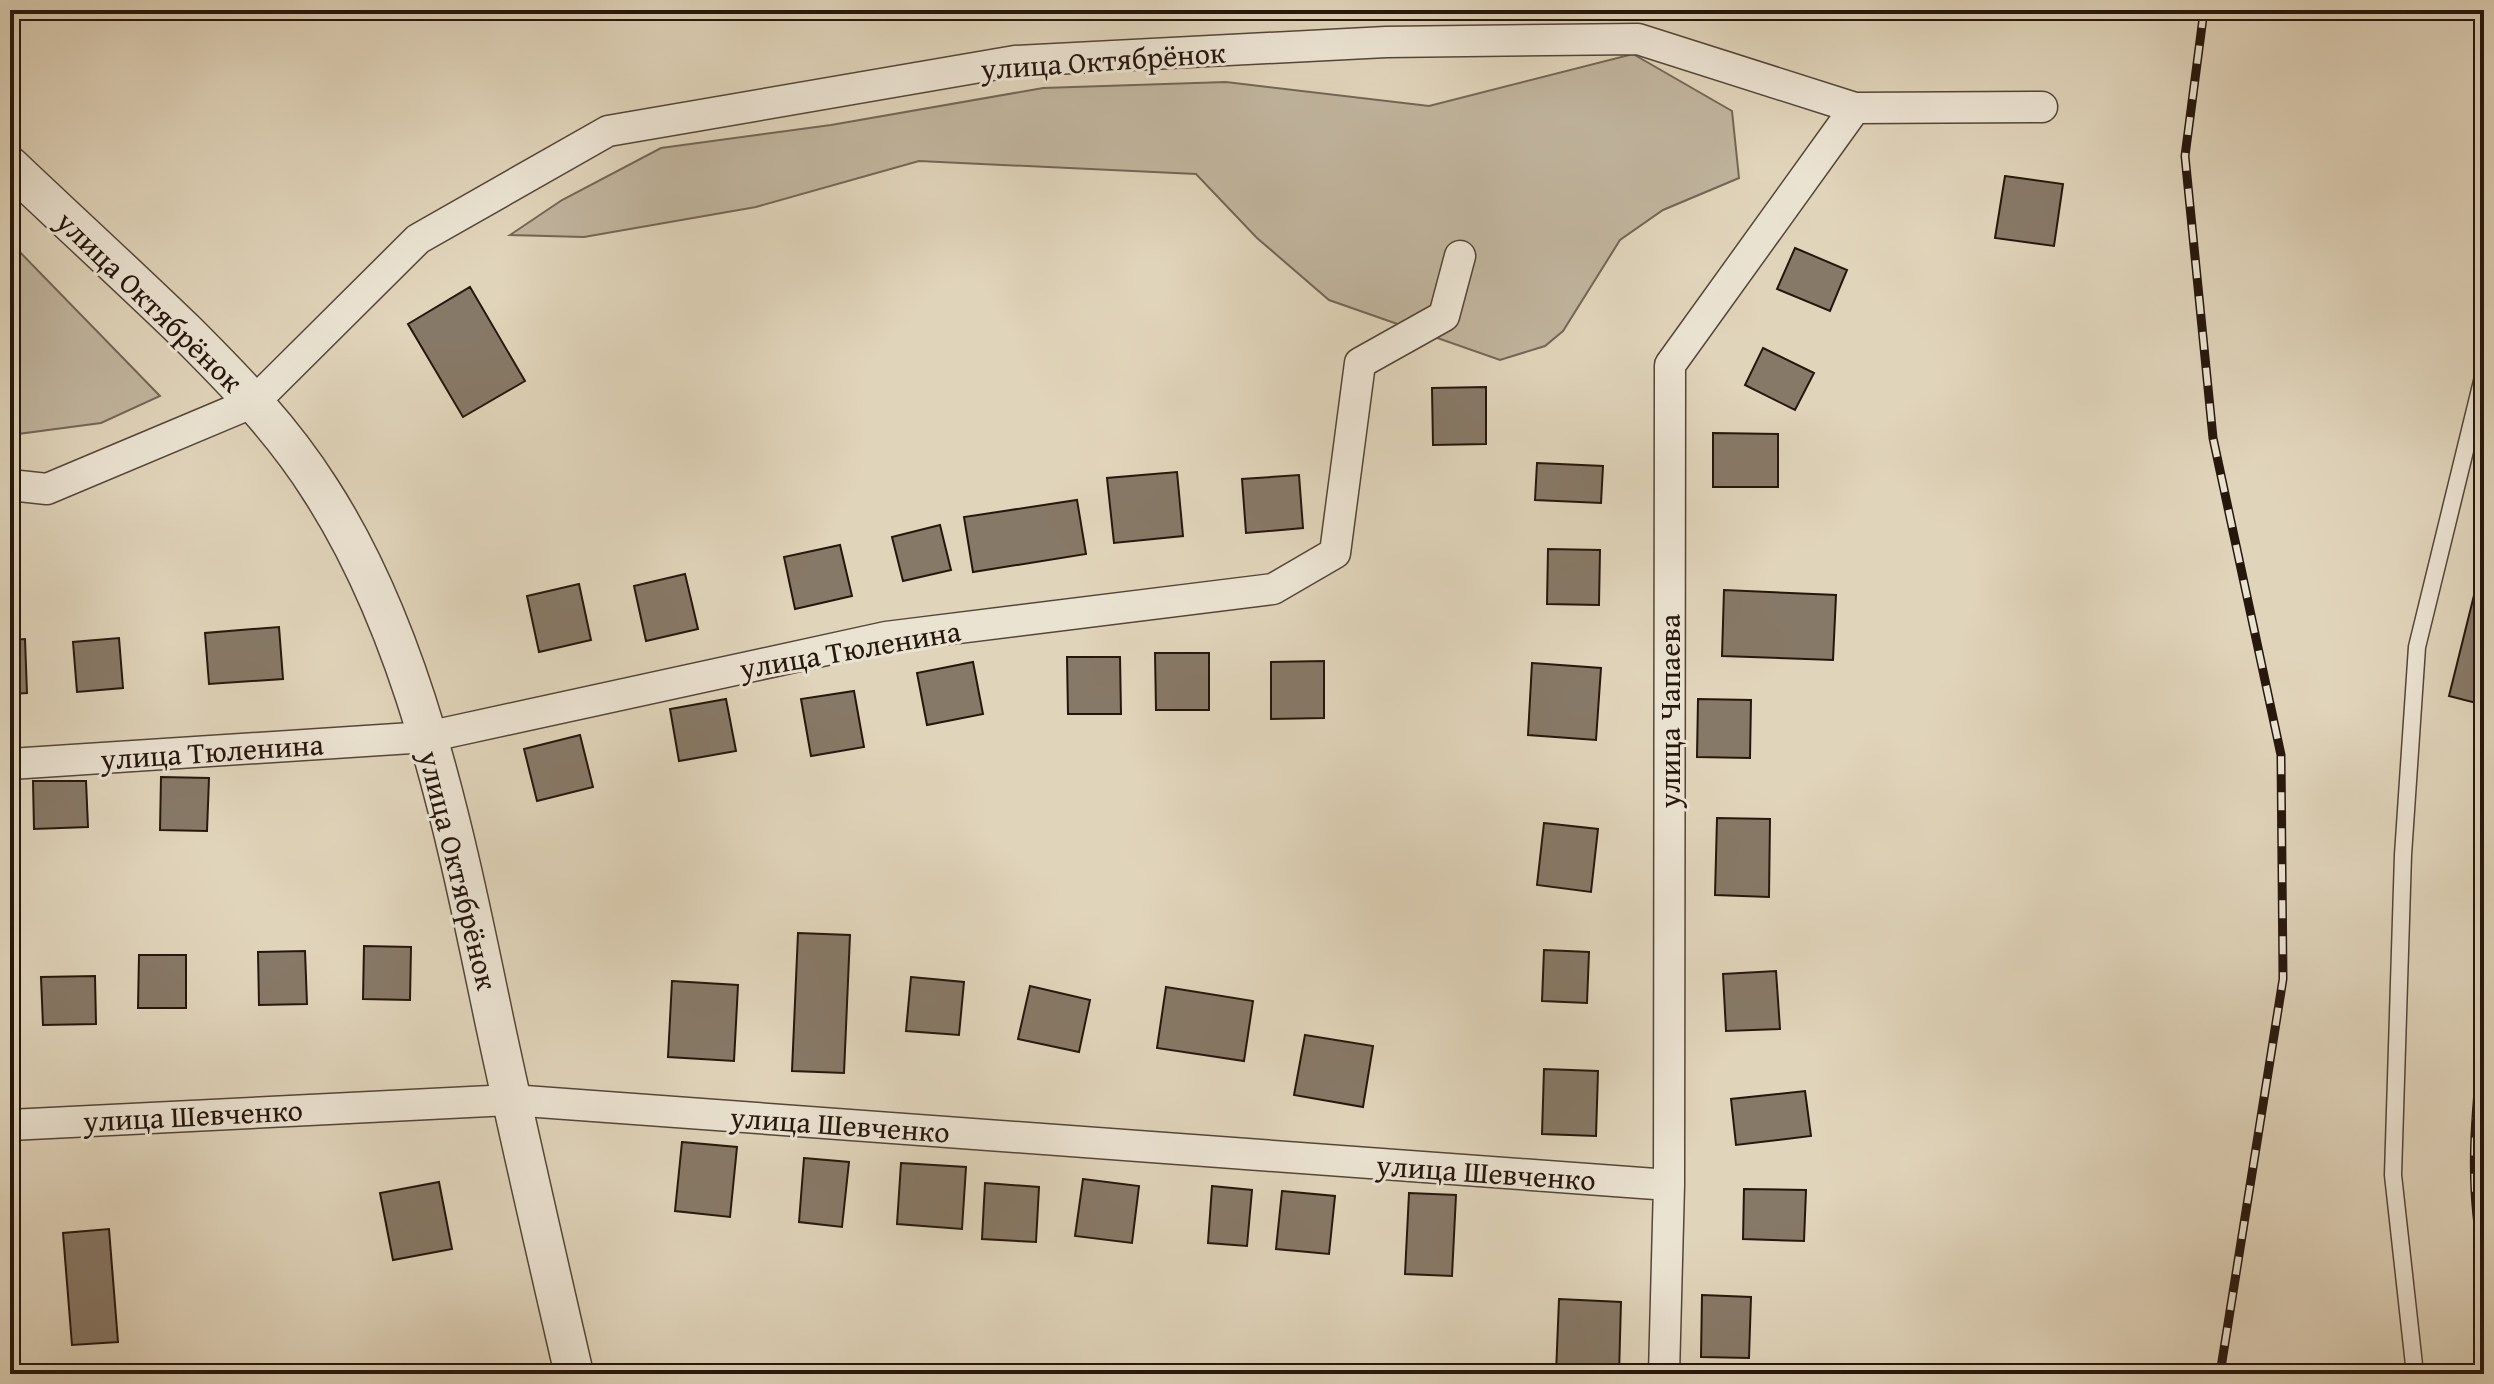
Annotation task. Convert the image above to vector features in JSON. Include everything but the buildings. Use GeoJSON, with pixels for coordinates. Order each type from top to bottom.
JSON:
{"type":"FeatureCollection","features":[{"type":"Feature","properties":{"kind":"street","name":"улица Октябрёнок"},"geometry":{"type":"LineString","coordinates":[[10,485],[47,489],[254,402],[418,239],[608,131],[1015,61],[1386,42],[1638,39],[1855,108],[2042,107]]}},
{"type":"Feature","properties":{"kind":"street","name":"улица Чапаева"},"geometry":{"type":"LineString","coordinates":[[1664,1374],[1669,1185],[1670,365],[1855,108]]}},
{"type":"Feature","properties":{"kind":"street","name":"улица Октябрёнок"},"geometry":{"type":"LineString","coordinates":[[10,166],[170,317],[254,402],[280,431],[321,489],[357,552],[399,652],[427,737],[458,850],[574,1374]]}},
{"type":"Feature","properties":{"kind":"street","name":"улица Тюленина"},"geometry":{"type":"LineString","coordinates":[[10,764],[427,737],[886,637],[1273,589],[1335,553],[1360,363],[1444,316],[1460,256]]}},
{"type":"Feature","properties":{"kind":"street","name":"улица Шевченко"},"geometry":{"type":"LineString","coordinates":[[10,1125],[511,1100],[1669,1185]]}},
{"type":"Feature","properties":{"kind":"lane"},"geometry":{"type":"LineString","coordinates":[[2415,1374],[2393,1175],[2403,855],[2417,647],[2484,373]]}},
{"type":"Feature","properties":{"kind":"shaded area"},"geometry":{"type":"Polygon","coordinates":[[[1633,54],[1732,111],[1739,178],[1663,210],[1620,240],[1563,331],[1545,346],[1500,360],[1329,300],[1257,238],[1196,174],[919,161],[756,207],[584,237],[510,235],[562,200],[661,148],[831,125],[1043,88],[1226,82],[1429,106],[1633,54]]]}},
{"type":"Feature","properties":{"kind":"shaded area"},"geometry":{"type":"Polygon","coordinates":[[[10,243],[160,396],[101,423],[10,435],[10,243]]]}},
{"type":"Feature","properties":{"kind":"railway"},"geometry":{"type":"LineString","coordinates":[[2204,10],[2185,156],[2213,438],[2281,755],[2283,979],[2220,1374]]}},
{"type":"Feature","properties":{"kind":"railway"},"geometry":{"type":"LineString","coordinates":[[2484,1030],[2474,1174],[2484,1259]]}}]}
